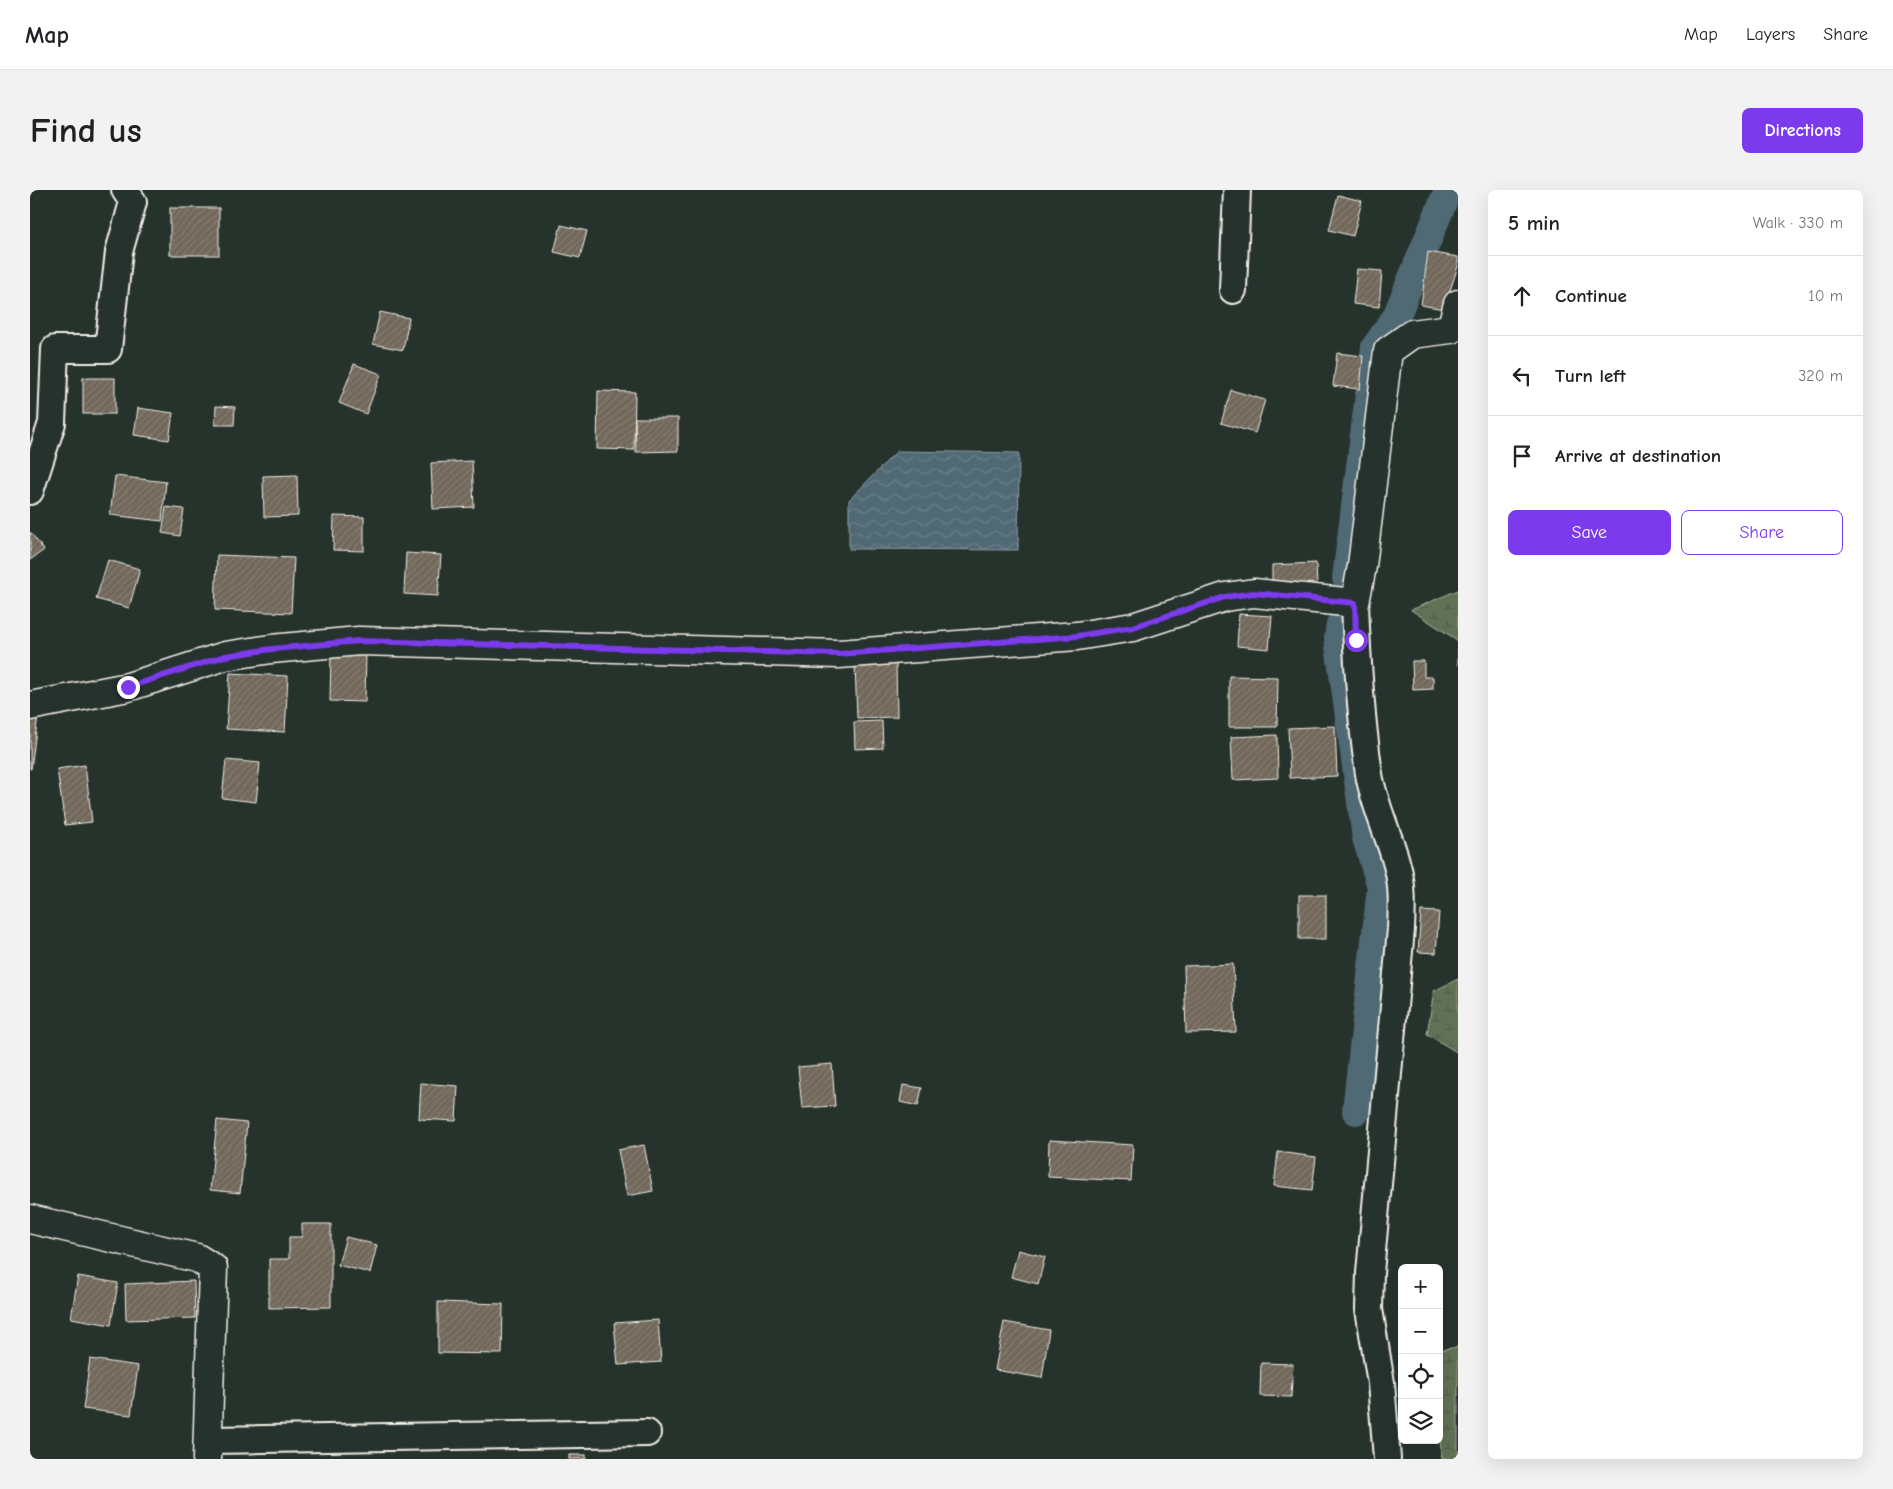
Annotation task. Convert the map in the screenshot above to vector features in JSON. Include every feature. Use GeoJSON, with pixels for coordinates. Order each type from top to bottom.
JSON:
{"type":"FeatureCollection","features":[{"type":"Feature","properties":{"kind":"main road"},"geometry":{"type":"LineString","coordinates":[[30,706],[128,687],[225,656],[272,649],[359,641],[839,654],[1077,636],[1133,627],[1225,597],[1254,593],[1355,603],[1362,566],[1388,351],[1412,334],[1451,329],[1458,304]]}},
{"type":"Feature","properties":{"kind":"main road"},"geometry":{"type":"LineString","coordinates":[[30,1219],[197,1258],[213,1268],[208,1449]]}},
{"type":"Feature","properties":{"kind":"street"},"geometry":{"type":"LineString","coordinates":[[30,491],[52,423],[55,349],[108,349],[119,252],[133,202],[125,190]]}},
{"type":"Feature","properties":{"kind":"street"},"geometry":{"type":"LineString","coordinates":[[1233,290],[1237,190]]}},
{"type":"Feature","properties":{"kind":"street"},"geometry":{"type":"LineString","coordinates":[[1355,603],[1356,640],[1369,775],[1379,812],[1397,864],[1402,888],[1401,929],[1369,1308],[1381,1383],[1387,1459]]}},
{"type":"Feature","properties":{"kind":"street"},"geometry":{"type":"LineString","coordinates":[[208,1449],[646,1433]]}},
{"type":"Feature","properties":{"kind":"green space"},"geometry":{"type":"Polygon","coordinates":[[[1458,590],[1458,665],[1457,640],[1411,610],[1458,590]]]}},
{"type":"Feature","properties":{"kind":"green space"},"geometry":{"type":"Polygon","coordinates":[[[1458,979],[1458,1053],[1427,1034],[1434,991],[1458,979]]]}},
{"type":"Feature","properties":{"kind":"green space"},"geometry":{"type":"Polygon","coordinates":[[[1458,1347],[1458,1459],[1442,1459],[1440,1444],[1443,1444],[1443,1349],[1458,1347]]]}},
{"type":"Feature","properties":{"kind":"water"},"geometry":{"type":"Polygon","coordinates":[[[897,451],[1019,453],[1018,550],[849,549],[849,500],[897,451]]]}},
{"type":"Feature","properties":{"kind":"building"},"geometry":{"type":"Polygon","coordinates":[[[1338,195],[1362,201],[1353,236],[1329,230],[1338,195]]]}},
{"type":"Feature","properties":{"kind":"building"},"geometry":{"type":"Polygon","coordinates":[[[170,208],[219,208],[219,255],[170,255],[170,208]]]}},
{"type":"Feature","properties":{"kind":"building"},"geometry":{"type":"Polygon","coordinates":[[[561,225],[587,231],[580,258],[554,252],[561,225]]]}},
{"type":"Feature","properties":{"kind":"building"},"geometry":{"type":"Polygon","coordinates":[[[1428,252],[1458,257],[1458,266],[1444,309],[1421,305],[1428,252]]]}},
{"type":"Feature","properties":{"kind":"building"},"geometry":{"type":"Polygon","coordinates":[[[1357,269],[1382,271],[1379,307],[1353,304],[1357,269]]]}},
{"type":"Feature","properties":{"kind":"building"},"geometry":{"type":"Polygon","coordinates":[[[380,312],[409,318],[403,350],[373,344],[380,312]]]}},
{"type":"Feature","properties":{"kind":"building"},"geometry":{"type":"Polygon","coordinates":[[[1337,353],[1363,356],[1360,389],[1333,386],[1337,353]]]}},
{"type":"Feature","properties":{"kind":"building"},"geometry":{"type":"Polygon","coordinates":[[[354,364],[381,374],[366,414],[339,403],[354,364]]]}},
{"type":"Feature","properties":{"kind":"building"},"geometry":{"type":"Polygon","coordinates":[[[83,378],[115,378],[115,414],[83,414],[83,378]]]}},
{"type":"Feature","properties":{"kind":"building"},"geometry":{"type":"Polygon","coordinates":[[[1231,390],[1265,400],[1255,433],[1221,423],[1231,390]]]}},
{"type":"Feature","properties":{"kind":"building"},"geometry":{"type":"Polygon","coordinates":[[[598,391],[635,392],[634,450],[597,449],[598,391]]]}},
{"type":"Feature","properties":{"kind":"building"},"geometry":{"type":"Polygon","coordinates":[[[216,406],[235,407],[234,425],[215,425],[216,406]]]}},
{"type":"Feature","properties":{"kind":"building"},"geometry":{"type":"Polygon","coordinates":[[[138,408],[173,413],[169,440],[134,435],[138,408]]]}},
{"type":"Feature","properties":{"kind":"building"},"geometry":{"type":"Polygon","coordinates":[[[635,418],[678,418],[678,451],[636,452],[635,418]]]}},
{"type":"Feature","properties":{"kind":"building"},"geometry":{"type":"Polygon","coordinates":[[[472,461],[474,507],[433,509],[431,463],[472,461]]]}},
{"type":"Feature","properties":{"kind":"building"},"geometry":{"type":"Polygon","coordinates":[[[297,475],[298,516],[264,517],[263,476],[297,475]]]}},
{"type":"Feature","properties":{"kind":"building"},"geometry":{"type":"Polygon","coordinates":[[[115,476],[166,482],[162,521],[110,515],[115,476]]]}},
{"type":"Feature","properties":{"kind":"building"},"geometry":{"type":"Polygon","coordinates":[[[166,507],[184,509],[180,536],[162,533],[166,507]]]}},
{"type":"Feature","properties":{"kind":"building"},"geometry":{"type":"Polygon","coordinates":[[[334,516],[364,517],[364,551],[333,550],[334,516]]]}},
{"type":"Feature","properties":{"kind":"building"},"geometry":{"type":"Polygon","coordinates":[[[30,532],[44,550],[30,560],[30,532]]]}},
{"type":"Feature","properties":{"kind":"building"},"geometry":{"type":"Polygon","coordinates":[[[406,553],[441,555],[438,596],[404,594],[406,553]]]}},
{"type":"Feature","properties":{"kind":"building"},"geometry":{"type":"Polygon","coordinates":[[[217,555],[294,558],[291,613],[215,610],[217,555]]]}},
{"type":"Feature","properties":{"kind":"building"},"geometry":{"type":"Polygon","coordinates":[[[108,560],[140,569],[129,608],[96,599],[108,560]]]}},
{"type":"Feature","properties":{"kind":"building"},"geometry":{"type":"Polygon","coordinates":[[[1316,563],[1317,586],[1272,588],[1272,565],[1316,563]]]}},
{"type":"Feature","properties":{"kind":"building"},"geometry":{"type":"Polygon","coordinates":[[[1239,614],[1272,616],[1269,649],[1237,646],[1239,614]]]}},
{"type":"Feature","properties":{"kind":"building"},"geometry":{"type":"Polygon","coordinates":[[[331,651],[366,652],[365,702],[330,701],[331,651]]]}},
{"type":"Feature","properties":{"kind":"building"},"geometry":{"type":"Polygon","coordinates":[[[1412,661],[1424,661],[1424,677],[1433,677],[1433,689],[1413,690],[1412,661]]]}},
{"type":"Feature","properties":{"kind":"building"},"geometry":{"type":"Polygon","coordinates":[[[896,663],[897,717],[857,718],[855,664],[896,663]]]}},
{"type":"Feature","properties":{"kind":"building"},"geometry":{"type":"Polygon","coordinates":[[[230,673],[288,676],[285,732],[226,729],[230,673]]]}},
{"type":"Feature","properties":{"kind":"building"},"geometry":{"type":"Polygon","coordinates":[[[1229,676],[1278,677],[1277,727],[1229,727],[1229,676]]]}},
{"type":"Feature","properties":{"kind":"building"},"geometry":{"type":"Polygon","coordinates":[[[30,714],[38,715],[31,769],[30,769],[30,714]]]}},
{"type":"Feature","properties":{"kind":"building"},"geometry":{"type":"Polygon","coordinates":[[[882,721],[883,748],[855,749],[854,722],[882,721]]]}},
{"type":"Feature","properties":{"kind":"building"},"geometry":{"type":"Polygon","coordinates":[[[1335,726],[1337,776],[1290,778],[1288,728],[1335,726]]]}},
{"type":"Feature","properties":{"kind":"building"},"geometry":{"type":"Polygon","coordinates":[[[1277,735],[1278,778],[1233,780],[1231,737],[1277,735]]]}},
{"type":"Feature","properties":{"kind":"building"},"geometry":{"type":"Polygon","coordinates":[[[226,760],[260,763],[256,802],[222,798],[226,760]]]}},
{"type":"Feature","properties":{"kind":"building"},"geometry":{"type":"Polygon","coordinates":[[[85,765],[92,822],[65,825],[57,769],[85,765]]]}},
{"type":"Feature","properties":{"kind":"building"},"geometry":{"type":"Polygon","coordinates":[[[1299,895],[1326,895],[1326,939],[1299,939],[1299,895]]]}},
{"type":"Feature","properties":{"kind":"building"},"geometry":{"type":"Polygon","coordinates":[[[1421,911],[1439,912],[1436,953],[1418,952],[1421,911]]]}},
{"type":"Feature","properties":{"kind":"building"},"geometry":{"type":"Polygon","coordinates":[[[1233,964],[1236,1032],[1186,1033],[1184,966],[1233,964]]]}},
{"type":"Feature","properties":{"kind":"building"},"geometry":{"type":"Polygon","coordinates":[[[832,1064],[835,1106],[802,1108],[798,1067],[832,1064]]]}},
{"type":"Feature","properties":{"kind":"building"},"geometry":{"type":"Polygon","coordinates":[[[421,1083],[458,1086],[456,1121],[419,1119],[421,1083]]]}},
{"type":"Feature","properties":{"kind":"building"},"geometry":{"type":"Polygon","coordinates":[[[903,1085],[922,1088],[918,1106],[900,1102],[903,1085]]]}},
{"type":"Feature","properties":{"kind":"building"},"geometry":{"type":"Polygon","coordinates":[[[217,1120],[247,1123],[240,1193],[210,1190],[217,1120]]]}},
{"type":"Feature","properties":{"kind":"building"},"geometry":{"type":"Polygon","coordinates":[[[1049,1140],[1133,1145],[1131,1181],[1048,1177],[1049,1140]]]}},
{"type":"Feature","properties":{"kind":"building"},"geometry":{"type":"Polygon","coordinates":[[[644,1145],[653,1191],[627,1196],[618,1150],[644,1145]]]}},
{"type":"Feature","properties":{"kind":"building"},"geometry":{"type":"Polygon","coordinates":[[[1278,1152],[1316,1157],[1312,1190],[1274,1186],[1278,1152]]]}},
{"type":"Feature","properties":{"kind":"building"},"geometry":{"type":"Polygon","coordinates":[[[302,1224],[331,1224],[331,1307],[269,1308],[269,1259],[289,1259],[289,1237],[302,1237],[302,1224]]]}},
{"type":"Feature","properties":{"kind":"building"},"geometry":{"type":"Polygon","coordinates":[[[346,1237],[377,1245],[370,1273],[338,1265],[346,1237]]]}},
{"type":"Feature","properties":{"kind":"building"},"geometry":{"type":"Polygon","coordinates":[[[1018,1250],[1045,1257],[1038,1284],[1011,1277],[1018,1250]]]}},
{"type":"Feature","properties":{"kind":"building"},"geometry":{"type":"Polygon","coordinates":[[[78,1276],[118,1283],[111,1325],[71,1318],[78,1276]]]}},
{"type":"Feature","properties":{"kind":"building"},"geometry":{"type":"Polygon","coordinates":[[[194,1281],[195,1318],[126,1320],[125,1284],[194,1281]]]}},
{"type":"Feature","properties":{"kind":"building"},"geometry":{"type":"Polygon","coordinates":[[[438,1302],[503,1304],[502,1354],[438,1353],[438,1302]]]}},
{"type":"Feature","properties":{"kind":"building"},"geometry":{"type":"Polygon","coordinates":[[[658,1320],[661,1362],[618,1365],[614,1323],[658,1320]]]}},
{"type":"Feature","properties":{"kind":"building"},"geometry":{"type":"Polygon","coordinates":[[[1004,1322],[1049,1330],[1042,1378],[995,1370],[1004,1322]]]}},
{"type":"Feature","properties":{"kind":"building"},"geometry":{"type":"Polygon","coordinates":[[[90,1359],[138,1366],[131,1415],[83,1409],[90,1359]]]}},
{"type":"Feature","properties":{"kind":"building"},"geometry":{"type":"Polygon","coordinates":[[[1261,1363],[1293,1364],[1291,1397],[1260,1396],[1261,1363]]]}},
{"type":"Feature","properties":{"kind":"building"},"geometry":{"type":"Polygon","coordinates":[[[569,1455],[586,1455],[586,1459],[569,1459],[569,1455]]]}},
{"type":"Feature","properties":{"kind":"waterway"},"geometry":{"type":"LineString","coordinates":[[1346,578],[1375,347],[1396,317],[1448,190]]}},
{"type":"Feature","properties":{"kind":"waterway"},"geometry":{"type":"LineString","coordinates":[[1340,624],[1338,638],[1366,838],[1381,887],[1356,1111]]}},
{"type":"Feature","properties":{"kind":"route"},"geometry":{"type":"LineString","coordinates":[[128,687],[225,656],[272,649],[359,641],[839,654],[1077,636],[1133,627],[1225,597],[1254,593],[1355,603],[1356,640]]}}]}
